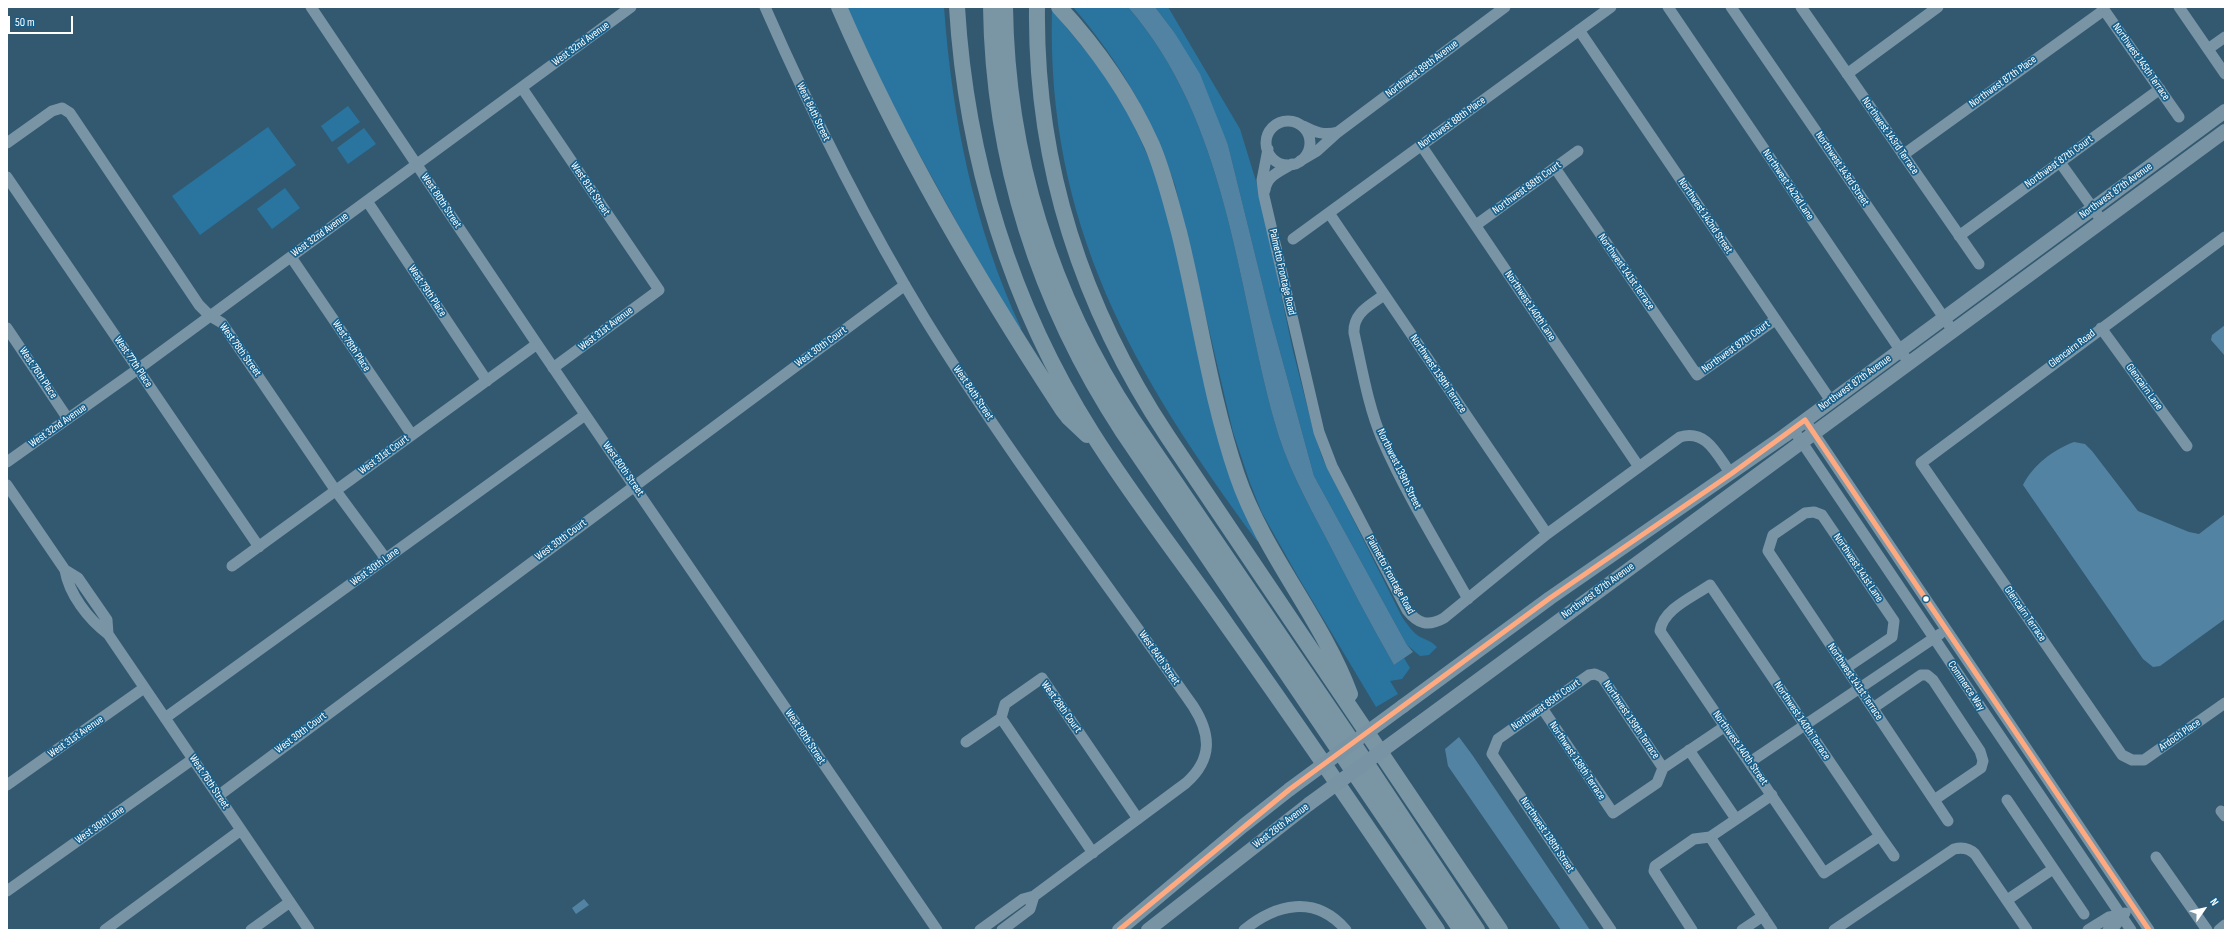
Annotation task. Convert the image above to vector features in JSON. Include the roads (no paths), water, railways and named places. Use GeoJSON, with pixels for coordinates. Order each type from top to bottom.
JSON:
{"type":"FeatureCollection","features":[{"type":"Feature","properties":{"kind":"highway"},"geometry":{"type":"LineString","coordinates":[[839,7],[899,133],[987,293],[1068,418],[1102,448]]}},
{"type":"Feature","properties":{"kind":"highway"},"geometry":{"type":"LineString","coordinates":[[957,7],[962,62],[971,124],[982,174],[998,231],[1014,278],[1046,349],[1078,409],[1102,448],[1288,712],[1437,930]]}},
{"type":"Feature","properties":{"kind":"highway"},"geometry":{"type":"LineString","coordinates":[[991,7],[995,90],[1013,184],[1037,263],[1055,309],[1076,353],[1123,432],[1461,930]]}},
{"type":"Feature","properties":{"kind":"highway"},"geometry":{"type":"LineString","coordinates":[[1005,7],[1008,75],[1022,164],[1052,265],[1080,331],[1107,380],[1132,419],[1349,737],[1477,930]]}},
{"type":"Feature","properties":{"kind":"highway"},"geometry":{"type":"LineString","coordinates":[[1037,7],[1037,38],[1042,104],[1053,173],[1074,248],[1099,316],[1131,378],[1155,418],[1359,718],[1500,930]]}},
{"type":"Feature","properties":{"kind":"highway"},"geometry":{"type":"LineString","coordinates":[[1059,7],[1104,60],[1132,104],[1152,146],[1172,207],[1219,410],[1237,476],[1254,516],[1275,555],[1341,669],[1359,718]]}},
{"type":"Feature","properties":{"kind":"main road","name":"Northwest 87th Avenue"},"geometry":{"type":"LineString","coordinates":[[1119,930],[1243,826],[1290,789],[1550,598],[1731,474],[2225,111]]}},
{"type":"Feature","properties":{"kind":"main road","name":"Northwest 87th Avenue"},"geometry":{"type":"LineString","coordinates":[[1417,725],[2225,131]]}},
{"type":"Feature","properties":{"kind":"main road"},"geometry":{"type":"LineString","coordinates":[[1687,526],[1702,508],[1724,489],[1731,474]]}},
{"type":"Feature","properties":{"kind":"main road","name":"West 28th Avenue"},"geometry":{"type":"LineString","coordinates":[[1148,930],[1309,804],[1417,725]]}},
{"type":"Feature","properties":{"kind":"street","name":"West 80th Street"},"geometry":{"type":"LineString","coordinates":[[311,7],[553,368],[937,930]]}},
{"type":"Feature","properties":{"kind":"street","name":"West 32nd Avenue"},"geometry":{"type":"LineString","coordinates":[[7,462],[138,369],[631,7]]}},
{"type":"Feature","properties":{"kind":"street","name":"West 84th Street"},"geometry":{"type":"LineString","coordinates":[[765,7],[835,157],[905,285],[980,404],[1196,712],[1206,736],[1204,760],[1191,779],[1138,819]]}},
{"type":"Feature","properties":{"kind":"street","name":"Northwest 89th Avenue"},"geometry":{"type":"LineString","coordinates":[[1296,163],[1317,151],[1338,132],[1505,7]]}},
{"type":"Feature","properties":{"kind":"street","name":"Northwest 88th Place"},"geometry":{"type":"LineString","coordinates":[[1293,239],[1611,7]]}},
{"type":"Feature","properties":{"kind":"street","name":"Northwest 142nd Lane"},"geometry":{"type":"LineString","coordinates":[[1668,7],[1909,364]]}},
{"type":"Feature","properties":{"kind":"street","name":"Northwest 143rd Street"},"geometry":{"type":"LineString","coordinates":[[1731,7],[1953,331]]}},
{"type":"Feature","properties":{"kind":"street","name":"Northwest 143rd Terrace"},"geometry":{"type":"LineString","coordinates":[[1801,7],[1979,264]]}},
{"type":"Feature","properties":{"kind":"street"},"geometry":{"type":"LineString","coordinates":[[1847,74],[1938,7]]}},
{"type":"Feature","properties":{"kind":"street"},"geometry":{"type":"LineString","coordinates":[[2179,7],[2225,74]]}},
{"type":"Feature","properties":{"kind":"street","name":"Northwest 145th Terrace"},"geometry":{"type":"LineString","coordinates":[[2103,8],[2179,117]]}},
{"type":"Feature","properties":{"kind":"street","name":"Northwest 87th Place"},"geometry":{"type":"LineString","coordinates":[[1903,155],[2103,8]]}},
{"type":"Feature","properties":{"kind":"street","name":"Northwest 142nd Street"},"geometry":{"type":"LineString","coordinates":[[1579,30],[1831,401]]}},
{"type":"Feature","properties":{"kind":"street"},"geometry":{"type":"LineString","coordinates":[[2208,49],[2225,37]]}},
{"type":"Feature","properties":{"kind":"street","name":"West 81st Street"},"geometry":{"type":"LineString","coordinates":[[522,88],[659,290]]}},
{"type":"Feature","properties":{"kind":"street","name":"Northwest 87th Court"},"geometry":{"type":"LineString","coordinates":[[1959,236],[2059,161],[2160,89]]}},
{"type":"Feature","properties":{"kind":"street","name":"West 78th Street"},"geometry":{"type":"LineString","coordinates":[[7,143],[52,110],[62,108],[70,113],[199,305],[210,316],[222,323],[336,491],[386,559]]}},
{"type":"Feature","properties":{"kind":"street"},"geometry":{"type":"LineString","coordinates":[[1296,163],[1286,164],[1275,160],[1268,149],[1268,137],[1273,127],[1285,121],[1292,121],[1318,134],[1338,132]]}},
{"type":"Feature","properties":{"kind":"street"},"geometry":{"type":"LineString","coordinates":[[1264,196],[1266,184],[1270,177],[1305,157],[1310,144],[1310,138],[1303,126]]}},
{"type":"Feature","properties":{"kind":"street","name":"Northwest 140th Lane"},"geometry":{"type":"LineString","coordinates":[[1422,145],[1639,467]]}},
{"type":"Feature","properties":{"kind":"street","name":"Palmetto Frontage Road"},"geometry":{"type":"LineString","coordinates":[[1268,149],[1262,180],[1264,196],[1319,432],[1343,486],[1407,610],[1414,619],[1423,624],[1434,624],[1468,599],[1547,534],[1680,437],[1690,434],[1707,441],[1731,474]]}},
{"type":"Feature","properties":{"kind":"street","name":"Northwest 88th Court"},"geometry":{"type":"LineString","coordinates":[[1476,226],[1578,150]]}},
{"type":"Feature","properties":{"kind":"street"},"geometry":{"type":"LineString","coordinates":[[2059,161],[2102,221]]}},
{"type":"Feature","properties":{"kind":"street","name":"Northwest 141st Terrace"},"geometry":{"type":"LineString","coordinates":[[1555,168],[1697,375]]}},
{"type":"Feature","properties":{"kind":"street","name":"West 77th Place"},"geometry":{"type":"LineString","coordinates":[[7,177],[259,547]]}},
{"type":"Feature","properties":{"kind":"street","name":"West 79th Place"},"geometry":{"type":"LineString","coordinates":[[366,201],[487,381]]}},
{"type":"Feature","properties":{"kind":"street","name":"Northwest 139th Terrace"},"geometry":{"type":"LineString","coordinates":[[1330,213],[1547,534]]}},
{"type":"Feature","properties":{"kind":"street","name":"Glencairn Road"},"geometry":{"type":"LineString","coordinates":[[1921,463],[2100,328],[2225,237]]}},
{"type":"Feature","properties":{"kind":"street","name":"West 78th Place"},"geometry":{"type":"LineString","coordinates":[[291,256],[412,435]]}},
{"type":"Feature","properties":{"kind":"street","name":"West 30th Court"},"geometry":{"type":"LineString","coordinates":[[218,796],[905,285]]}},
{"type":"Feature","properties":{"kind":"street","name":"West 31st Avenue"},"geometry":{"type":"LineString","coordinates":[[553,368],[659,290]]}},
{"type":"Feature","properties":{"kind":"street","name":"Northwest 139th Street"},"geometry":{"type":"LineString","coordinates":[[1384,295],[1361,312],[1355,318],[1354,324],[1354,333],[1372,409],[1382,438],[1397,470],[1468,599]]}},
{"type":"Feature","properties":{"kind":"street","name":"Northwest 87th Court"},"geometry":{"type":"LineString","coordinates":[[1697,375],[1775,320]]}},
{"type":"Feature","properties":{"kind":"street","name":"West 76th Place"},"geometry":{"type":"LineString","coordinates":[[7,328],[68,419]]}},
{"type":"Feature","properties":{"kind":"street","name":"Glencairn Lane"},"geometry":{"type":"LineString","coordinates":[[2100,328],[2186,446]]}},
{"type":"Feature","properties":{"kind":"street","name":"West 31st Court"},"geometry":{"type":"LineString","coordinates":[[232,566],[537,344]]}},
{"type":"Feature","properties":{"kind":"street","name":"West 30th Lane"},"geometry":{"type":"LineString","coordinates":[[165,718],[585,415]]}},
{"type":"Feature","properties":{"kind":"street","name":"Commerce Way"},"geometry":{"type":"LineString","coordinates":[[1805,420],[2149,930]]}},
{"type":"Feature","properties":{"kind":"street","name":"Commerce Way"},"geometry":{"type":"LineString","coordinates":[[1793,429],[2131,930]]}},
{"type":"Feature","properties":{"kind":"street","name":"Glencairn Terrace"},"geometry":{"type":"LineString","coordinates":[[1921,463],[2122,755],[2132,760]]}},
{"type":"Feature","properties":{"kind":"street","name":"West 76th Street"},"geometry":{"type":"LineString","coordinates":[[7,485],[65,570],[78,578],[107,620],[108,634],[309,930]]}},
{"type":"Feature","properties":{"kind":"street","name":"Northwest 141st Lane"},"geometry":{"type":"LineString","coordinates":[[1769,542],[1773,535],[1805,513],[1814,512],[1822,514],[1894,621],[1892,637],[1846,668]]}},
{"type":"Feature","properties":{"kind":"street","name":"Northwest 141st Terrace"},"geometry":{"type":"LineString","coordinates":[[1769,542],[1768,551],[1948,820]]}},
{"type":"Feature","properties":{"kind":"street","name":"Northwest 140th Street"},"geometry":{"type":"LineString","coordinates":[[1710,585],[1667,614],[1661,622],[1660,631],[1724,727],[1750,762],[1824,873],[1880,836]]}},
{"type":"Feature","properties":{"kind":"street","name":"Northwest 140th Terrace"},"geometry":{"type":"LineString","coordinates":[[1710,585],[1894,856]]}},
{"type":"Feature","properties":{"kind":"street"},"geometry":{"type":"LineString","coordinates":[[1750,762],[1859,687],[1947,630]]}},
{"type":"Feature","properties":{"kind":"street","name":"Northwest 139th Terrace"},"geometry":{"type":"LineString","coordinates":[[1595,674],[1602,677],[1663,768]]}},
{"type":"Feature","properties":{"kind":"street","name":"Northwest 85th Court"},"geometry":{"type":"LineString","coordinates":[[1498,739],[1588,675],[1595,674]]}},
{"type":"Feature","properties":{"kind":"street"},"geometry":{"type":"LineString","coordinates":[[1873,708],[1921,675],[1927,675],[1933,680],[1976,745],[1983,761],[1981,768],[1934,800]]}},
{"type":"Feature","properties":{"kind":"street","name":"West 28th Court"},"geometry":{"type":"LineString","coordinates":[[1001,718],[1005,704],[1042,678],[1138,819]]}},
{"type":"Feature","properties":{"kind":"street","name":"West 31st Avenue"},"geometry":{"type":"LineString","coordinates":[[7,785],[144,688]]}},
{"type":"Feature","properties":{"kind":"street","name":"Ardoch Place"},"geometry":{"type":"LineString","coordinates":[[2132,760],[2144,760],[2225,703]]}},
{"type":"Feature","properties":{"kind":"street","name":"Northwest 138th Terrace"},"geometry":{"type":"LineString","coordinates":[[1542,708],[1613,813],[1657,783],[1663,768]]}},
{"type":"Feature","properties":{"kind":"street"},"geometry":{"type":"LineString","coordinates":[[966,742],[1001,718],[1093,853]]}},
{"type":"Feature","properties":{"kind":"street"},"geometry":{"type":"LineString","coordinates":[[1663,768],[1724,727]]}},
{"type":"Feature","properties":{"kind":"street","name":"Northwest 138th Street"},"geometry":{"type":"LineString","coordinates":[[1498,739],[1492,754],[1611,930]]}},
{"type":"Feature","properties":{"kind":"street"},"geometry":{"type":"LineString","coordinates":[[1689,750],[1736,819]]}},
{"type":"Feature","properties":{"kind":"street","name":"West 30th Lane"},"geometry":{"type":"LineString","coordinates":[[7,891],[193,759]]}},
{"type":"Feature","properties":{"kind":"street"},"geometry":{"type":"LineString","coordinates":[[1692,930],[1654,871],[1655,866],[1694,839],[1710,837],[1772,795]]}},
{"type":"Feature","properties":{"kind":"street"},"geometry":{"type":"LineString","coordinates":[[2007,800],[2084,914]]}},
{"type":"Feature","properties":{"kind":"street"},"geometry":{"type":"LineString","coordinates":[[980,930],[1023,898],[1034,896],[1138,819]]}},
{"type":"Feature","properties":{"kind":"street"},"geometry":{"type":"LineString","coordinates":[[105,930],[242,830]]}},
{"type":"Feature","properties":{"kind":"street"},"geometry":{"type":"LineString","coordinates":[[1710,837],[1772,930]]}},
{"type":"Feature","properties":{"kind":"street"},"geometry":{"type":"LineString","coordinates":[[1834,930],[1849,926],[1954,849],[1959,848],[1969,849],[1975,854],[2027,930]]}},
{"type":"Feature","properties":{"kind":"street"},"geometry":{"type":"LineString","coordinates":[[2156,857],[2207,930]]}},
{"type":"Feature","properties":{"kind":"street"},"geometry":{"type":"LineString","coordinates":[[2007,900],[2054,869]]}},
{"type":"Feature","properties":{"kind":"street"},"geometry":{"type":"LineString","coordinates":[[1002,930],[1030,909],[1034,896]]}},
{"type":"Feature","properties":{"kind":"street"},"geometry":{"type":"LineString","coordinates":[[251,930],[290,902]]}},
{"type":"Feature","properties":{"kind":"street"},"geometry":{"type":"LineString","coordinates":[[1244,930],[1262,916],[1280,909],[1297,907],[1317,910],[1332,918],[1346,930]]}},
{"type":"Feature","properties":{"kind":"street"},"geometry":{"type":"LineString","coordinates":[[2108,930],[2115,926],[2121,915],[2133,907]]}},
{"type":"Feature","properties":{"kind":"street"},"geometry":{"type":"LineString","coordinates":[[2088,930],[2108,916],[2121,915]]}},
{"type":"Feature","properties":{"kind":"street"},"geometry":{"type":"LineString","coordinates":[[1742,930],[1763,916]]}},
{"type":"Feature","properties":{"kind":"street"},"geometry":{"type":"LineString","coordinates":[[2219,930],[2225,925]]}}]}
